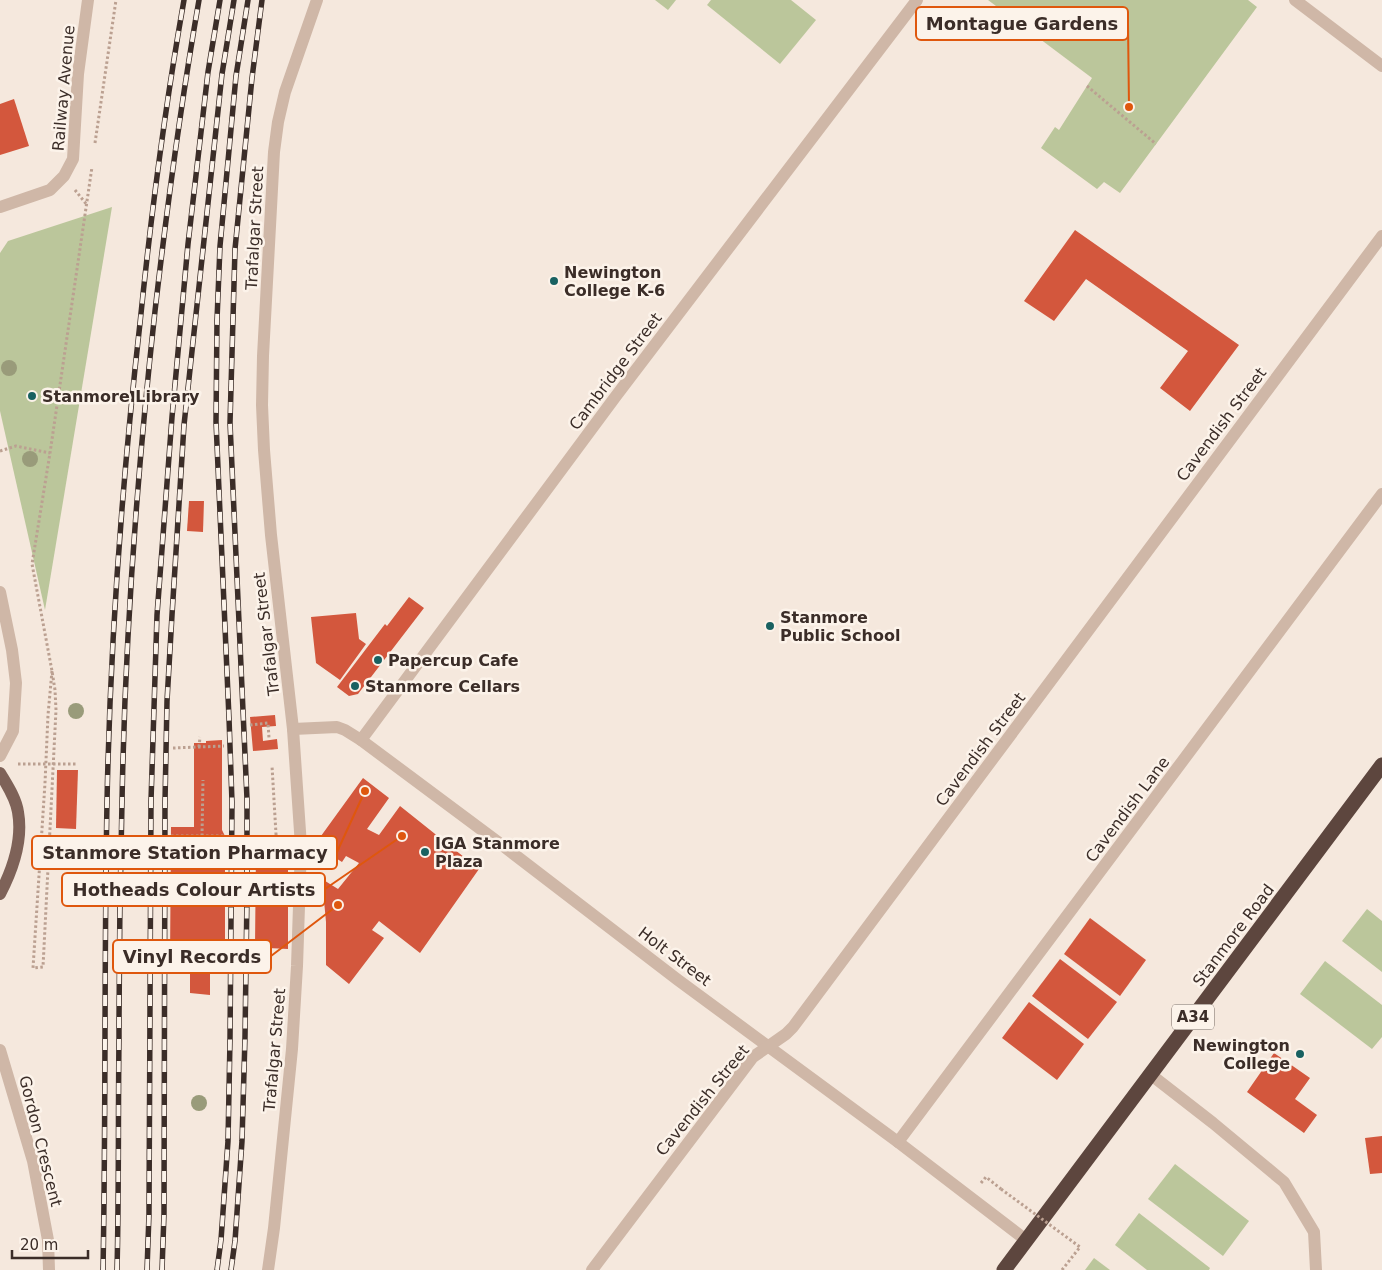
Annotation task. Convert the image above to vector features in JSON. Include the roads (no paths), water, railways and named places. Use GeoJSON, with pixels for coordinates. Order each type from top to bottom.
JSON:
{"type":"FeatureCollection","features":[{"type":"Feature","properties":{"kind":"highway","name":"Stanmore Road"},"geometry":{"type":"LineString","coordinates":[[1004,1270],[1382,765]]}},
{"type":"Feature","properties":{"kind":"main road"},"geometry":{"type":"LineString","coordinates":[[0,894],[16,852],[19,830],[18,811],[3,765]]}},
{"type":"Feature","properties":{"kind":"street","name":"Railway Avenue"},"geometry":{"type":"LineString","coordinates":[[0,207],[50,190],[64,176],[73,159],[78,74],[88,0]]}},
{"type":"Feature","properties":{"kind":"street","name":"Trafalgar Street"},"geometry":{"type":"LineString","coordinates":[[268,1270],[292,1049],[301,846],[293,729],[267,493],[262,405],[263,356],[274,152],[278,122],[285,92],[317,0]]}},
{"type":"Feature","properties":{"kind":"street","name":"Cambridge Street"},"geometry":{"type":"LineString","coordinates":[[361,740],[610,404],[917,0]]}},
{"type":"Feature","properties":{"kind":"street"},"geometry":{"type":"LineString","coordinates":[[1295,0],[1382,66]]}},
{"type":"Feature","properties":{"kind":"street","name":"Cavendish Street"},"geometry":{"type":"LineString","coordinates":[[592,1270],[754,1057],[793,1027],[1382,236]]}},
{"type":"Feature","properties":{"kind":"street","name":"Cavendish Lane"},"geometry":{"type":"LineString","coordinates":[[898,1142],[1382,494]]}},
{"type":"Feature","properties":{"kind":"street"},"geometry":{"type":"LineString","coordinates":[[0,592],[12,650],[16,683],[13,731],[3,765]]}},
{"type":"Feature","properties":{"kind":"street","name":"Holt Street"},"geometry":{"type":"LineString","coordinates":[[293,729],[337,727],[361,740],[1026,1240]]}},
{"type":"Feature","properties":{"kind":"street","name":"Gordon Crescent"},"geometry":{"type":"LineString","coordinates":[[0,1050],[33,1161],[48,1240],[48,1270]]}},
{"type":"Feature","properties":{"kind":"street"},"geometry":{"type":"LineString","coordinates":[[1150,1074],[1213,1122],[1284,1182],[1314,1232],[1316,1270]]}},
{"type":"Feature","properties":{"kind":"railway"},"geometry":{"type":"LineString","coordinates":[[103,1270],[107,803],[114,623],[128,443],[144,283],[165,121],[184,0]]}},
{"type":"Feature","properties":{"kind":"railway"},"geometry":{"type":"LineString","coordinates":[[117,1270],[121,832],[126,679],[133,556],[149,372],[169,194],[199,0]]}},
{"type":"Feature","properties":{"kind":"railway"},"geometry":{"type":"LineString","coordinates":[[147,1270],[149,1214],[151,801],[157,615],[172,417],[188,244],[208,72],[220,0]]}},
{"type":"Feature","properties":{"kind":"railway"},"geometry":{"type":"LineString","coordinates":[[162,1270],[164,1214],[167,701],[184,425],[222,74],[234,0]]}},
{"type":"Feature","properties":{"kind":"railway"},"geometry":{"type":"LineString","coordinates":[[217,1270],[228,1141],[232,802],[216,422],[217,320],[220,246],[236,76],[248,0]]}},
{"type":"Feature","properties":{"kind":"railway"},"geometry":{"type":"LineString","coordinates":[[231,1270],[235,1241],[242,1141],[247,799],[230,423],[235,249],[252,78],[262,0]]}},
{"type":"Feature","properties":{"kind":"place","name":"Montague Gardens"},"geometry":{"type":"Point","coordinates":[1129,107]}},
{"type":"Feature","properties":{"kind":"place","name":"Newington College K-6"},"geometry":{"type":"Point","coordinates":[554,281]}},
{"type":"Feature","properties":{"kind":"place","name":"Stanmore Library"},"geometry":{"type":"Point","coordinates":[32,396]}},
{"type":"Feature","properties":{"kind":"place","name":"Stanmore Public School"},"geometry":{"type":"Point","coordinates":[770,626]}},
{"type":"Feature","properties":{"kind":"place","name":"Papercup Cafe"},"geometry":{"type":"Point","coordinates":[378,660]}},
{"type":"Feature","properties":{"kind":"place","name":"Stanmore Cellars"},"geometry":{"type":"Point","coordinates":[355,686]}},
{"type":"Feature","properties":{"kind":"place","name":"Stanmore Station Pharmacy"},"geometry":{"type":"Point","coordinates":[365,791]}},
{"type":"Feature","properties":{"kind":"place","name":"Hotheads Colour Artists"},"geometry":{"type":"Point","coordinates":[402,836]}},
{"type":"Feature","properties":{"kind":"place","name":"IGA Stanmore Plaza"},"geometry":{"type":"Point","coordinates":[425,852]}},
{"type":"Feature","properties":{"kind":"place","name":"Vinyl Records"},"geometry":{"type":"Point","coordinates":[338,905]}},
{"type":"Feature","properties":{"kind":"place","name":"Newington College"},"geometry":{"type":"Point","coordinates":[1300,1054]}}]}
